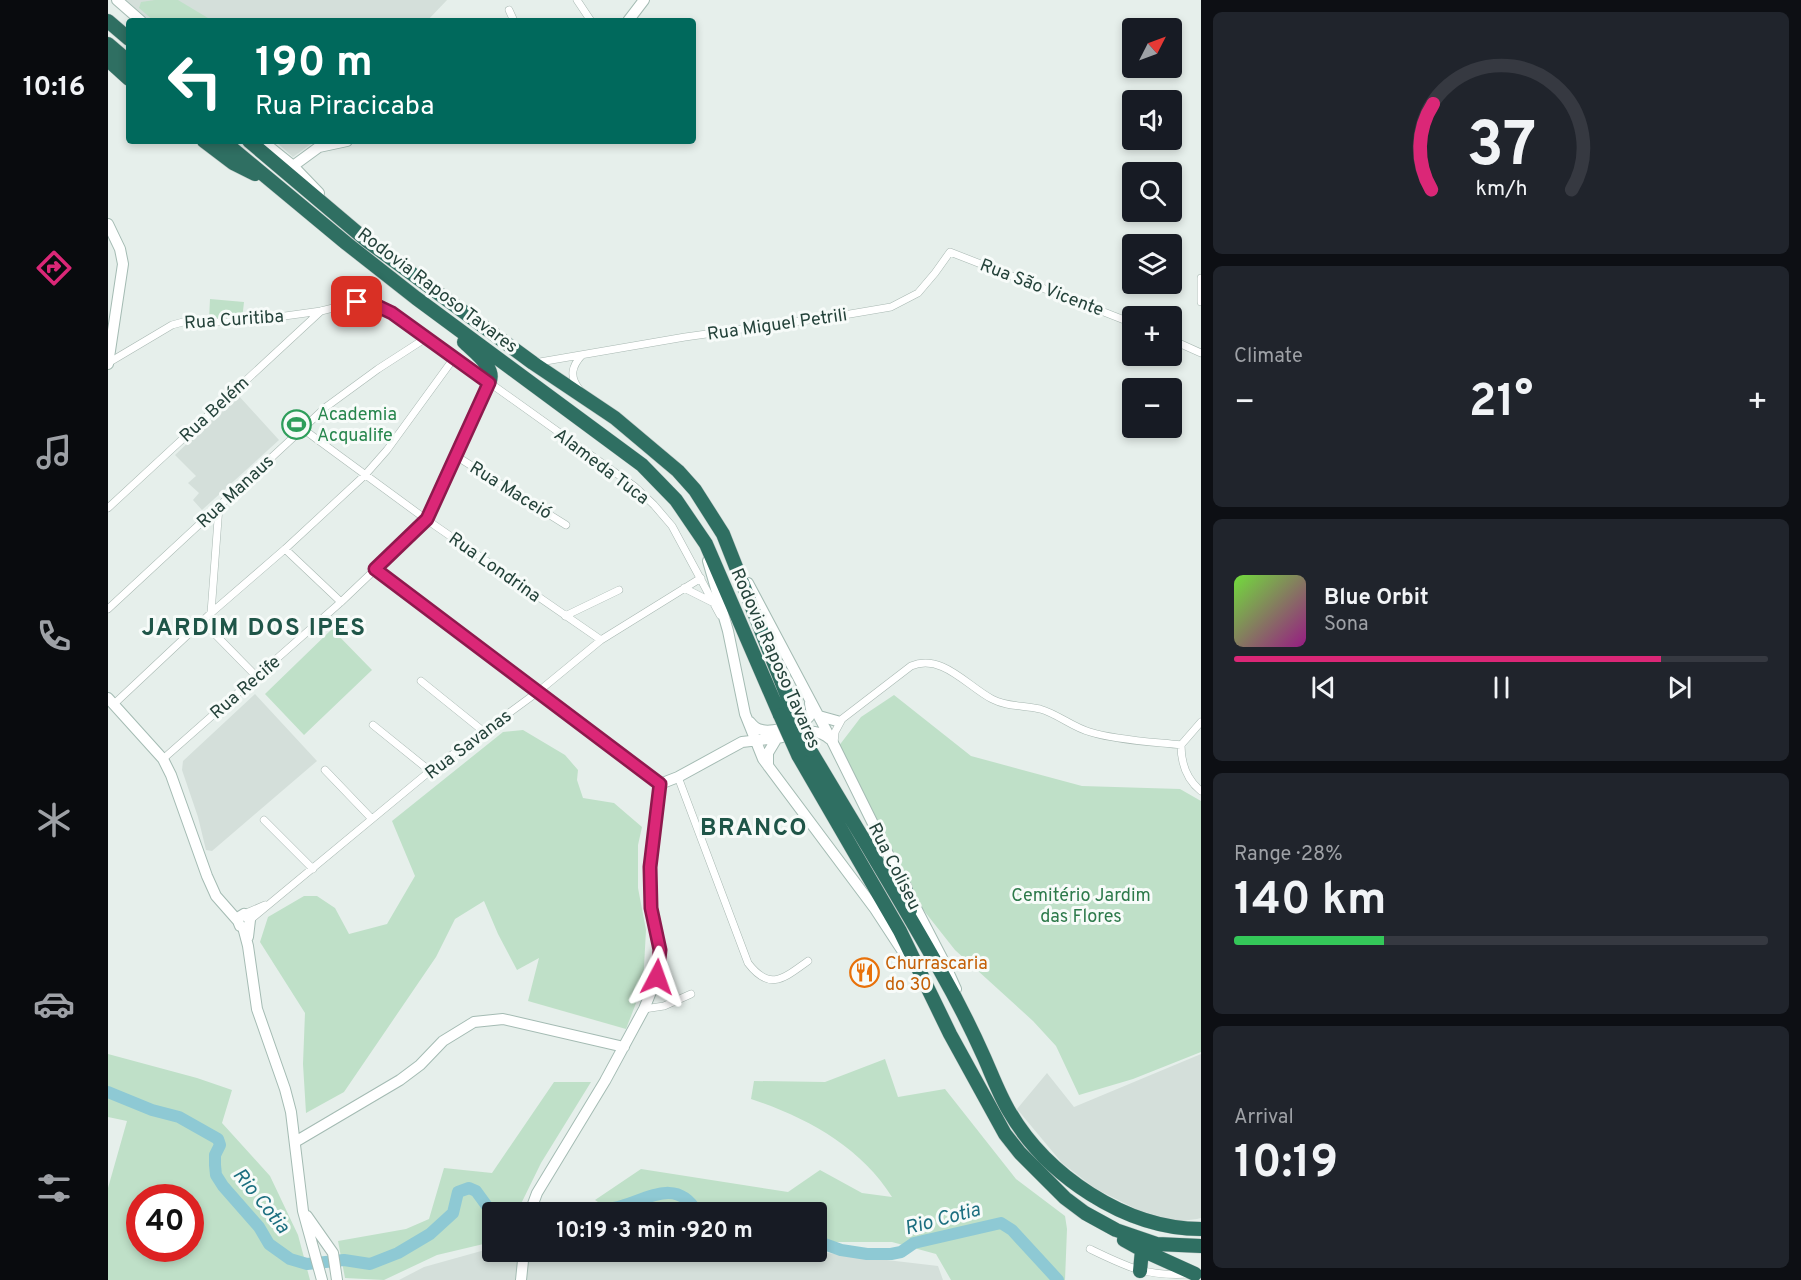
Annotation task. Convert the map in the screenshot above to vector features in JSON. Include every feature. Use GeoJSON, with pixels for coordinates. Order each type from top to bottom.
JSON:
{"type":"FeatureCollection","features":[{"type":"Feature","properties":{"kind":"highway"},"geometry":{"type":"LineString","coordinates":[[108,21],[126,36]]}},
{"type":"Feature","properties":{"kind":"highway"},"geometry":{"type":"LineString","coordinates":[[108,44],[126,59]]}},
{"type":"Feature","properties":{"kind":"highway"},"geometry":{"type":"LineString","coordinates":[[108,60],[126,76]]}},
{"type":"Feature","properties":{"kind":"highway"},"geometry":{"type":"LineString","coordinates":[[208,144],[232,164],[268,179]]}},
{"type":"Feature","properties":{"kind":"highway","name":"Rodovia Raposo Tavares"},"geometry":{"type":"LineString","coordinates":[[227,144],[445,321],[642,465],[664,486],[692,522],[717,566],[804,752],[1005,1134],[1065,1198],[1085,1213],[1116,1230],[1157,1244],[1201,1246]]}},
{"type":"Feature","properties":{"kind":"highway","name":"Rodovia Raposo Tavares"},"geometry":{"type":"LineString","coordinates":[[253,144],[366,240],[533,363],[630,429],[678,471],[694,490],[723,534],[786,713]]}},
{"type":"Feature","properties":{"kind":"highway"},"geometry":{"type":"LineString","coordinates":[[445,321],[490,370],[489,383]]}},
{"type":"Feature","properties":{"kind":"highway","name":"Rodovia Raposo Tavares"},"geometry":{"type":"LineString","coordinates":[[804,752],[914,924],[962,1009],[1008,1109],[1025,1136],[1044,1156],[1092,1196],[1119,1211],[1166,1226],[1201,1229]]}},
{"type":"Feature","properties":{"kind":"highway"},"geometry":{"type":"LineString","coordinates":[[905,887],[914,924]]}},
{"type":"Feature","properties":{"kind":"highway"},"geometry":{"type":"LineString","coordinates":[[1085,1213],[1142,1250],[1198,1273]]}},
{"type":"Feature","properties":{"kind":"highway"},"geometry":{"type":"LineString","coordinates":[[1140,1271],[1142,1250]]}},
{"type":"Feature","properties":{"kind":"street"},"geometry":{"type":"LineString","coordinates":[[117,0],[138,18]]}},
{"type":"Feature","properties":{"kind":"street"},"geometry":{"type":"LineString","coordinates":[[577,0],[589,18]]}},
{"type":"Feature","properties":{"kind":"street"},"geometry":{"type":"LineString","coordinates":[[630,18],[644,0]]}},
{"type":"Feature","properties":{"kind":"street"},"geometry":{"type":"LineString","coordinates":[[509,10],[513,18]]}},
{"type":"Feature","properties":{"kind":"street"},"geometry":{"type":"LineString","coordinates":[[266,144],[293,166],[366,240]]}},
{"type":"Feature","properties":{"kind":"street"},"geometry":{"type":"LineString","coordinates":[[293,166],[319,147],[333,144]]}},
{"type":"Feature","properties":{"kind":"street"},"geometry":{"type":"LineString","coordinates":[[108,224],[120,249],[123,264],[108,363]]}},
{"type":"Feature","properties":{"kind":"street","name":"Rua Miguel Petrili"},"geometry":{"type":"LineString","coordinates":[[533,363],[891,306],[918,293],[951,252]]}},
{"type":"Feature","properties":{"kind":"street","name":"Rua São Vicente"},"geometry":{"type":"LineString","coordinates":[[951,252],[1122,319]]}},
{"type":"Feature","properties":{"kind":"street"},"geometry":{"type":"LineString","coordinates":[[1201,278],[1201,302]]}},
{"type":"Feature","properties":{"kind":"street","name":"Rua Curitiba"},"geometry":{"type":"LineString","coordinates":[[108,363],[177,323],[242,322],[321,311],[357,302],[371,303],[392,313],[489,383]]}},
{"type":"Feature","properties":{"kind":"street","name":"Rua Belém"},"geometry":{"type":"LineString","coordinates":[[108,508],[321,311]]}},
{"type":"Feature","properties":{"kind":"street","name":"Rua Manaus"},"geometry":{"type":"LineString","coordinates":[[108,609],[303,429],[343,395],[426,338]]}},
{"type":"Feature","properties":{"kind":"street"},"geometry":{"type":"LineString","coordinates":[[1182,344],[1201,353]]}},
{"type":"Feature","properties":{"kind":"street"},"geometry":{"type":"LineString","coordinates":[[582,355],[574,363],[573,377],[575,384],[589,401]]}},
{"type":"Feature","properties":{"kind":"street"},"geometry":{"type":"LineString","coordinates":[[321,1276],[303,1211],[291,1112],[254,998],[244,921],[216,896],[164,759],[111,701],[203,622],[365,475],[387,450],[454,358]]}},
{"type":"Feature","properties":{"kind":"street","name":"Rua Recife"},"geometry":{"type":"LineString","coordinates":[[164,759],[341,602],[427,519],[489,383]]}},
{"type":"Feature","properties":{"kind":"street","name":"Alameda Tuca"},"geometry":{"type":"LineString","coordinates":[[489,383],[634,486],[654,505],[672,526],[728,631]]}},
{"type":"Feature","properties":{"kind":"street","name":"Rua Londrina"},"geometry":{"type":"LineString","coordinates":[[303,429],[601,640]]}},
{"type":"Feature","properties":{"kind":"street","name":"Rua Maceió"},"geometry":{"type":"LineString","coordinates":[[456,456],[566,525]]}},
{"type":"Feature","properties":{"kind":"street"},"geometry":{"type":"LineString","coordinates":[[211,614],[219,506]]}},
{"type":"Feature","properties":{"kind":"street","name":"Alameda Tuca"},"geometry":{"type":"LineString","coordinates":[[692,522],[707,558],[728,631],[745,714],[755,742],[768,767],[875,909],[926,987]]}},
{"type":"Feature","properties":{"kind":"street","name":"Rua Coliseu"},"geometry":{"type":"LineString","coordinates":[[723,534],[948,970],[962,1009]]}},
{"type":"Feature","properties":{"kind":"street"},"geometry":{"type":"LineString","coordinates":[[285,549],[341,602]]}},
{"type":"Feature","properties":{"kind":"street"},"geometry":{"type":"LineString","coordinates":[[375,569],[660,784]]}},
{"type":"Feature","properties":{"kind":"street","name":"Rua Savanas"},"geometry":{"type":"LineString","coordinates":[[244,921],[313,869],[430,771],[538,691],[601,640],[701,578]]}},
{"type":"Feature","properties":{"kind":"street"},"geometry":{"type":"LineString","coordinates":[[684,588],[714,603]]}},
{"type":"Feature","properties":{"kind":"street"},"geometry":{"type":"LineString","coordinates":[[565,616],[619,590]]}},
{"type":"Feature","properties":{"kind":"street"},"geometry":{"type":"LineString","coordinates":[[203,622],[257,677]]}},
{"type":"Feature","properties":{"kind":"street"},"geometry":{"type":"LineString","coordinates":[[660,784],[678,777],[742,742],[777,738],[807,731],[821,721],[839,720],[911,666],[920,662],[932,662],[946,668],[992,699],[1007,705],[1042,709],[1085,731],[1181,745]]}},
{"type":"Feature","properties":{"kind":"street"},"geometry":{"type":"LineString","coordinates":[[421,681],[483,731]]}},
{"type":"Feature","properties":{"kind":"street"},"geometry":{"type":"LineString","coordinates":[[745,714],[752,725],[759,730],[778,730],[807,719],[811,710],[808,698]]}},
{"type":"Feature","properties":{"kind":"street"},"geometry":{"type":"LineString","coordinates":[[807,731],[824,734],[832,742],[839,720]]}},
{"type":"Feature","properties":{"kind":"street"},"geometry":{"type":"LineString","coordinates":[[1201,722],[1181,745],[1181,759],[1189,780],[1201,791]]}},
{"type":"Feature","properties":{"kind":"street"},"geometry":{"type":"LineString","coordinates":[[373,725],[430,771]]}},
{"type":"Feature","properties":{"kind":"street"},"geometry":{"type":"LineString","coordinates":[[742,742],[750,727]]}},
{"type":"Feature","properties":{"kind":"street"},"geometry":{"type":"LineString","coordinates":[[768,767],[768,753],[777,738]]}},
{"type":"Feature","properties":{"kind":"street"},"geometry":{"type":"LineString","coordinates":[[325,771],[372,819]]}},
{"type":"Feature","properties":{"kind":"street"},"geometry":{"type":"LineString","coordinates":[[678,777],[748,963],[767,981],[785,977],[808,961]]}},
{"type":"Feature","properties":{"kind":"street"},"geometry":{"type":"LineString","coordinates":[[533,1202],[624,1047],[644,1009],[657,977],[660,950],[651,908],[650,867],[660,784]]}},
{"type":"Feature","properties":{"kind":"street"},"geometry":{"type":"LineString","coordinates":[[264,820],[313,869]]}},
{"type":"Feature","properties":{"kind":"street"},"geometry":{"type":"LineString","coordinates":[[644,1009],[664,1006],[691,994]]}},
{"type":"Feature","properties":{"kind":"street"},"geometry":{"type":"LineString","coordinates":[[295,1142],[400,1080],[420,1065],[443,1041],[474,1023],[503,1019],[624,1047]]}},
{"type":"Feature","properties":{"kind":"street"},"geometry":{"type":"LineString","coordinates":[[303,1211],[326,1240],[333,1253],[337,1275]]}},
{"type":"Feature","properties":{"kind":"street"},"geometry":{"type":"LineString","coordinates":[[1090,1250],[1140,1271],[1157,1275],[1198,1273]]}},
{"type":"Feature","properties":{"kind":"street"},"geometry":{"type":"LineString","coordinates":[[521,1280],[523,1262]]}},
{"type":"Feature","properties":{"kind":"shaded area"},"geometry":{"type":"Polygon","coordinates":[[[126,0],[447,0],[430,18],[147,18],[126,0]]]}},
{"type":"Feature","properties":{"kind":"shaded area"},"geometry":{"type":"Polygon","coordinates":[[[278,144],[311,144],[293,157],[278,144]]]}},
{"type":"Feature","properties":{"kind":"shaded area"},"geometry":{"type":"Polygon","coordinates":[[[238,395],[279,440],[202,510],[193,500],[199,493],[188,483],[196,476],[175,455],[238,395]]]}},
{"type":"Feature","properties":{"kind":"shaded area"},"geometry":{"type":"Polygon","coordinates":[[[255,694],[317,761],[212,851],[206,850],[198,817],[182,770],[183,761],[255,694]]]}},
{"type":"Feature","properties":{"kind":"shaded area"},"geometry":{"type":"Polygon","coordinates":[[[1201,1054],[1201,1218],[1181,1221],[1165,1218],[1138,1210],[1096,1189],[1062,1163],[1017,1109],[1047,1073],[1074,1107],[1201,1054]]]}},
{"type":"Feature","properties":{"kind":"shaded area"},"geometry":{"type":"Polygon","coordinates":[[[482,1251],[482,1262],[827,1262],[827,1253],[938,1266],[943,1280],[399,1280],[424,1267],[482,1251]]]}},
{"type":"Feature","properties":{"kind":"green space"},"geometry":{"type":"Polygon","coordinates":[[[178,0],[208,18],[151,18],[139,8],[141,2],[178,0]]]}},
{"type":"Feature","properties":{"kind":"green space"},"geometry":{"type":"Polygon","coordinates":[[[210,299],[244,302],[242,320],[209,320],[210,299]]]}},
{"type":"Feature","properties":{"kind":"green space"},"geometry":{"type":"Polygon","coordinates":[[[332,629],[372,670],[304,735],[265,694],[332,629]]]}},
{"type":"Feature","properties":{"kind":"green space","name":"Cemitério Jardim das Flores"},"geometry":{"type":"Polygon","coordinates":[[[894,695],[971,756],[1082,786],[1180,789],[1201,801],[1201,1052],[1133,1079],[1079,1095],[1056,1046],[1033,1021],[955,950],[910,893],[838,747],[861,717],[894,695]]]}},
{"type":"Feature","properties":{"kind":"green space"},"geometry":{"type":"Polygon","coordinates":[[[523,730],[565,755],[578,770],[577,780],[583,798],[614,803],[642,827],[638,845],[638,888],[646,930],[643,985],[626,1029],[528,1001],[539,958],[517,970],[484,901],[455,919],[436,957],[344,1092],[306,1113],[303,1064],[305,1013],[260,942],[268,917],[304,896],[317,896],[335,908],[349,934],[387,924],[415,876],[392,821],[503,732],[523,730]]]}},
{"type":"Feature","properties":{"kind":"green space"},"geometry":{"type":"Polygon","coordinates":[[[108,1054],[232,1090],[222,1123],[270,1176],[298,1235],[310,1280],[108,1280],[108,1188],[127,1121],[108,1117],[108,1054]]]}},
{"type":"Feature","properties":{"kind":"green space"},"geometry":{"type":"Polygon","coordinates":[[[885,1059],[898,1097],[945,1089],[1016,1179],[1065,1216],[1067,1229],[1065,1280],[951,1280],[936,1254],[892,1242],[827,1242],[827,1202],[598,1202],[595,1200],[641,1169],[788,1192],[820,1170],[862,1193],[892,1197],[865,1163],[830,1136],[792,1115],[751,1099],[754,1081],[825,1082],[885,1059]]]}},
{"type":"Feature","properties":{"kind":"green space"},"geometry":{"type":"Polygon","coordinates":[[[554,1082],[591,1082],[541,1163],[522,1202],[482,1202],[482,1244],[437,1255],[384,1280],[345,1278],[338,1241],[406,1229],[429,1219],[444,1168],[492,1173],[554,1082]]]}},
{"type":"Feature","properties":{"kind":"waterway","name":"Rio Cotia"},"geometry":{"type":"LineString","coordinates":[[108,1092],[152,1110],[179,1117],[218,1139],[220,1145],[215,1155],[216,1175],[223,1186],[259,1227],[269,1244],[290,1259],[307,1264],[344,1260],[370,1264],[398,1253],[430,1234],[453,1213],[458,1192],[469,1188],[476,1191],[484,1202]]}},
{"type":"Feature","properties":{"kind":"waterway","name":"Rio Cotia"},"geometry":{"type":"LineString","coordinates":[[633,1202],[669,1193],[679,1195],[690,1202]]}},
{"type":"Feature","properties":{"kind":"waterway","name":"Rio Cotia"},"geometry":{"type":"LineString","coordinates":[[827,1245],[841,1250],[867,1254],[891,1254],[901,1252],[914,1243],[1001,1223],[1012,1230],[1058,1280]]}},
{"type":"Feature","properties":{"kind":"place","name":"Academia Acqualife"},"geometry":{"type":"Point","coordinates":[296,424]}},
{"type":"Feature","properties":{"kind":"place","name":"Churrascaria do 30"},"geometry":{"type":"Point","coordinates":[864,973]}},
{"type":"Feature","properties":{"kind":"district","name":"JARDIM DOS IPES"},"geometry":{"type":"Point","coordinates":[254,627]}},
{"type":"Feature","properties":{"kind":"district","name":"BRANCO"},"geometry":{"type":"Point","coordinates":[754,827]}},
{"type":"Feature","properties":{"kind":"route"},"geometry":{"type":"LineString","coordinates":[[357,302],[371,303],[392,313],[489,383],[427,519],[375,569],[660,784],[650,867],[651,908],[660,950],[657,977]]}}]}
